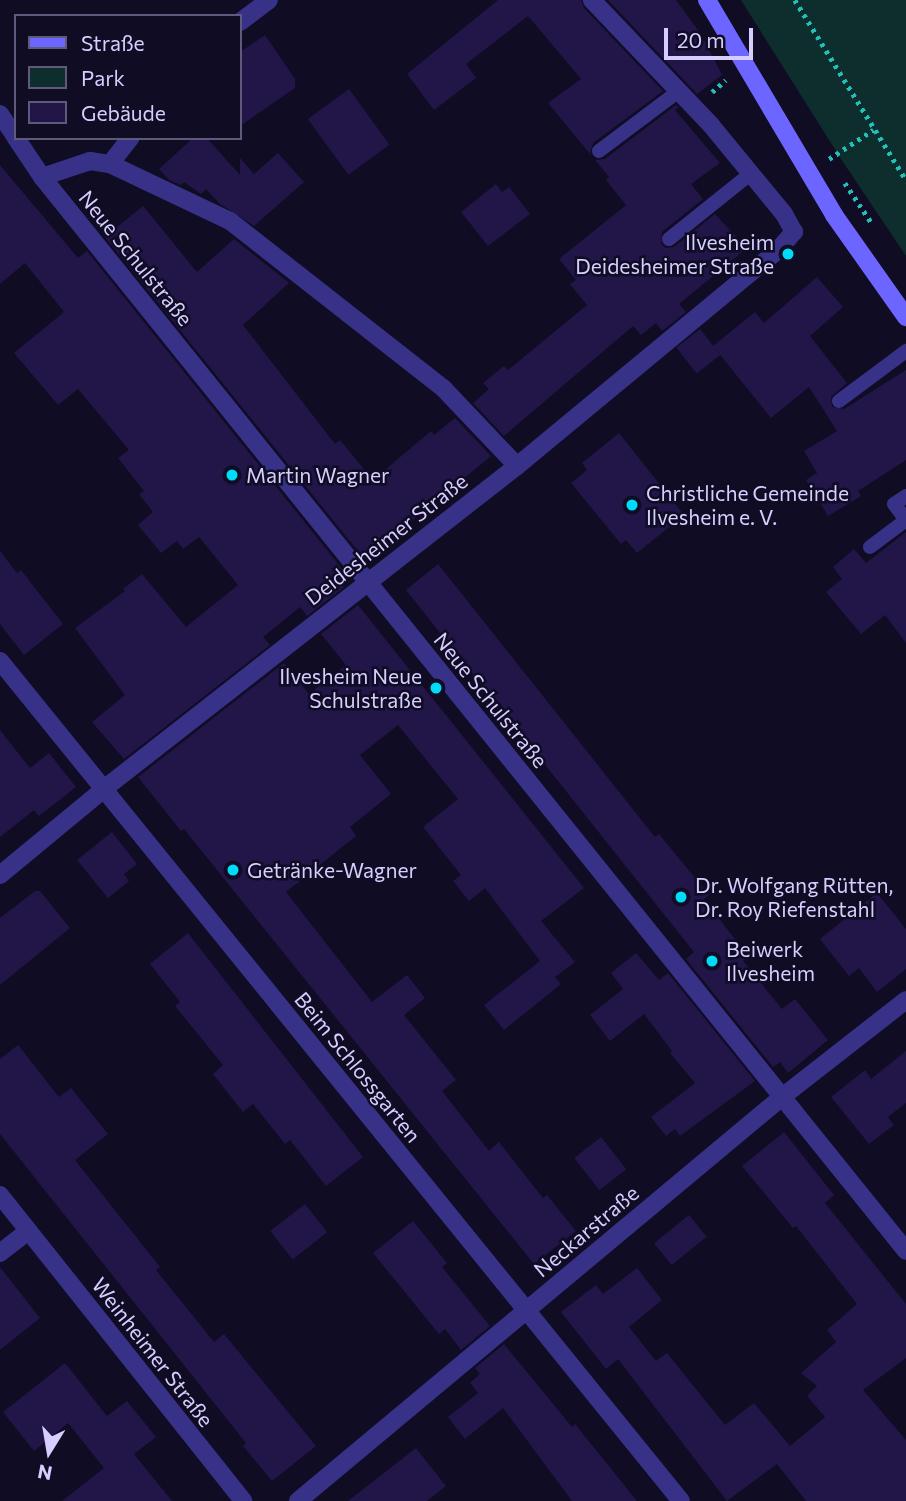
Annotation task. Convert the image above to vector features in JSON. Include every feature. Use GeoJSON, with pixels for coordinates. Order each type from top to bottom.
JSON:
{"type":"FeatureCollection","features":[{"type":"Feature","properties":{"kind":"main road"},"geometry":{"type":"LineString","coordinates":[[707,0],[834,215],[906,317]]}},
{"type":"Feature","properties":{"kind":"street"},"geometry":{"type":"LineString","coordinates":[[242,20],[269,0]]}},
{"type":"Feature","properties":{"kind":"street"},"geometry":{"type":"LineString","coordinates":[[592,0],[727,138],[750,174]]}},
{"type":"Feature","properties":{"kind":"street","name":"Neue Schulstraße"},"geometry":{"type":"LineString","coordinates":[[0,114],[14,135]]}},
{"type":"Feature","properties":{"kind":"street","name":"Neue Schulstraße"},"geometry":{"type":"LineString","coordinates":[[17,140],[41,177],[906,1251]]}},
{"type":"Feature","properties":{"kind":"street"},"geometry":{"type":"LineString","coordinates":[[110,164],[128,140]]}},
{"type":"Feature","properties":{"kind":"street","name":"Neue Schulstraße"},"geometry":{"type":"LineString","coordinates":[[41,177],[90,161],[110,164],[230,222],[444,389],[517,466]]}},
{"type":"Feature","properties":{"kind":"street","name":"Deidesheimer Straße"},"geometry":{"type":"LineString","coordinates":[[0,875],[105,788],[517,466],[779,249],[794,232],[784,214],[750,174]]}},
{"type":"Feature","properties":{"kind":"street","name":"Beim Schlossgarten"},"geometry":{"type":"LineString","coordinates":[[0,661],[681,1501]]}},
{"type":"Feature","properties":{"kind":"street","name":"Neckarstraße"},"geometry":{"type":"LineString","coordinates":[[299,1501],[782,1097],[906,1000]]}},
{"type":"Feature","properties":{"kind":"street","name":"Weinheimer Straße"},"geometry":{"type":"LineString","coordinates":[[0,1195],[243,1501]]}},
{"type":"Feature","properties":{"kind":"street"},"geometry":{"type":"LineString","coordinates":[[0,1253],[28,1231]]}},
{"type":"Feature","properties":{"kind":"lane"},"geometry":{"type":"LineString","coordinates":[[599,151],[679,91]]}},
{"type":"Feature","properties":{"kind":"lane"},"geometry":{"type":"LineString","coordinates":[[669,239],[750,174]]}},
{"type":"Feature","properties":{"kind":"lane"},"geometry":{"type":"LineString","coordinates":[[839,401],[906,351]]}},
{"type":"Feature","properties":{"kind":"lane"},"geometry":{"type":"LineString","coordinates":[[870,547],[906,520],[894,504],[906,496]]}},
{"type":"Feature","properties":{"kind":"path"},"geometry":{"type":"LineString","coordinates":[[795,0],[906,180]]}},
{"type":"Feature","properties":{"kind":"path"},"geometry":{"type":"LineString","coordinates":[[832,157],[873,130]]}},
{"type":"Feature","properties":{"kind":"green space"},"geometry":{"type":"Polygon","coordinates":[[[741,0],[906,0],[906,256],[841,159],[741,0]]]}},
{"type":"Feature","properties":{"kind":"building"},"geometry":{"type":"Polygon","coordinates":[[[498,0],[581,0],[584,8],[663,91],[593,143],[590,154],[548,103],[581,79],[528,16],[466,64],[476,78],[434,110],[407,74],[498,0]]]}},
{"type":"Feature","properties":{"kind":"building"},"geometry":{"type":"Polygon","coordinates":[[[608,0],[676,0],[701,34],[722,75],[697,94],[608,0]]]}},
{"type":"Feature","properties":{"kind":"building"},"geometry":{"type":"Polygon","coordinates":[[[265,35],[295,79],[295,88],[242,125],[242,51],[265,35]]]}},
{"type":"Feature","properties":{"kind":"building"},"geometry":{"type":"Polygon","coordinates":[[[349,89],[390,145],[348,175],[308,119],[349,89]]]}},
{"type":"Feature","properties":{"kind":"building"},"geometry":{"type":"Polygon","coordinates":[[[676,105],[679,107],[675,110],[720,163],[691,184],[703,199],[662,232],[661,244],[666,248],[674,247],[715,214],[747,248],[679,304],[686,312],[662,331],[656,323],[641,335],[633,326],[504,436],[473,403],[489,389],[483,383],[504,366],[508,370],[587,305],[570,284],[576,280],[559,259],[626,205],[606,180],[609,177],[595,160],[605,159],[676,105]]]}},
{"type":"Feature","properties":{"kind":"building"},"geometry":{"type":"Polygon","coordinates":[[[191,140],[209,140],[240,175],[240,158],[254,174],[278,153],[304,182],[254,226],[220,204],[206,189],[201,194],[184,182],[181,185],[169,180],[159,169],[191,140]]]}},
{"type":"Feature","properties":{"kind":"building"},"geometry":{"type":"Polygon","coordinates":[[[0,165],[78,258],[87,251],[347,575],[340,581],[344,587],[307,616],[300,607],[263,637],[270,645],[124,759],[92,722],[125,695],[75,628],[125,591],[123,589],[142,574],[186,627],[238,585],[199,537],[183,549],[177,541],[161,553],[138,525],[153,512],[139,494],[144,491],[118,458],[129,450],[78,389],[58,405],[14,353],[64,312],[25,263],[0,284],[0,165]]]}},
{"type":"Feature","properties":{"kind":"building"},"geometry":{"type":"Polygon","coordinates":[[[496,184],[502,192],[509,187],[530,214],[488,246],[461,212],[496,184]]]}},
{"type":"Feature","properties":{"kind":"building"},"geometry":{"type":"Polygon","coordinates":[[[143,206],[197,272],[234,239],[289,283],[243,325],[335,444],[340,440],[373,480],[431,431],[434,435],[455,418],[491,456],[365,560],[105,237],[143,206]]]}},
{"type":"Feature","properties":{"kind":"building"},"geometry":{"type":"Polygon","coordinates":[[[817,277],[843,307],[810,336],[847,383],[831,397],[832,407],[844,409],[906,370],[906,460],[858,491],[861,496],[828,516],[806,480],[817,473],[804,451],[837,431],[809,387],[771,418],[713,346],[755,312],[764,323],[817,277]]]}},
{"type":"Feature","properties":{"kind":"building"},"geometry":{"type":"Polygon","coordinates":[[[700,329],[720,355],[697,373],[676,347],[700,329]]]}},
{"type":"Feature","properties":{"kind":"building","name":"Christliche Gemeinde Ilvesheim e. V."},"geometry":{"type":"Polygon","coordinates":[[[619,433],[684,515],[637,553],[626,540],[621,544],[571,483],[587,470],[582,463],[619,433]]]}},
{"type":"Feature","properties":{"kind":"building"},"geometry":{"type":"Polygon","coordinates":[[[906,532],[906,643],[885,615],[861,634],[826,592],[842,579],[833,567],[854,549],[866,563],[906,532]]]}},
{"type":"Feature","properties":{"kind":"building"},"geometry":{"type":"Polygon","coordinates":[[[0,551],[17,573],[21,570],[63,624],[24,655],[0,624],[0,551]]]}},
{"type":"Feature","properties":{"kind":"building"},"geometry":{"type":"Polygon","coordinates":[[[438,564],[655,837],[659,834],[709,895],[704,899],[748,956],[743,961],[782,1009],[795,999],[828,1040],[788,1073],[780,1062],[773,1067],[686,959],[694,952],[406,590],[438,564]]]}},
{"type":"Feature","properties":{"kind":"building"},"geometry":{"type":"Polygon","coordinates":[[[358,605],[584,888],[541,921],[575,962],[555,977],[561,984],[504,1030],[484,1005],[540,961],[485,888],[469,901],[453,881],[461,875],[423,827],[458,799],[398,725],[360,755],[391,794],[350,827],[356,836],[286,892],[372,1002],[407,975],[425,998],[404,1015],[456,1080],[442,1091],[489,1151],[499,1142],[543,1198],[547,1195],[576,1231],[534,1264],[184,829],[181,831],[138,777],[284,663],[309,694],[346,665],[321,634],[358,605]]]}},
{"type":"Feature","properties":{"kind":"building"},"geometry":{"type":"Polygon","coordinates":[[[0,730],[30,768],[49,753],[76,787],[39,816],[34,810],[0,837],[0,730]]]}},
{"type":"Feature","properties":{"kind":"building"},"geometry":{"type":"Polygon","coordinates":[[[112,832],[137,864],[124,874],[129,881],[108,898],[77,860],[112,832]]]}},
{"type":"Feature","properties":{"kind":"building"},"geometry":{"type":"Polygon","coordinates":[[[35,891],[40,891],[70,928],[0,985],[0,918],[35,891]]]}},
{"type":"Feature","properties":{"kind":"building"},"geometry":{"type":"Polygon","coordinates":[[[877,893],[906,929],[906,969],[877,992],[859,968],[849,976],[820,939],[877,893]]]}},
{"type":"Feature","properties":{"kind":"building"},"geometry":{"type":"Polygon","coordinates":[[[188,933],[363,1157],[326,1186],[290,1140],[285,1144],[253,1104],[243,1112],[213,1074],[223,1065],[175,1006],[180,1002],[150,964],[188,933]]]}},
{"type":"Feature","properties":{"kind":"building"},"geometry":{"type":"Polygon","coordinates":[[[636,953],[659,980],[668,973],[755,1081],[680,1136],[675,1129],[666,1136],[651,1117],[695,1083],[670,1053],[672,1051],[644,1014],[610,1041],[590,1015],[623,989],[611,973],[636,953]]]}},
{"type":"Feature","properties":{"kind":"building"},"geometry":{"type":"Polygon","coordinates":[[[18,1045],[59,1097],[71,1088],[108,1134],[75,1160],[160,1267],[156,1270],[214,1342],[224,1334],[316,1446],[272,1481],[243,1446],[246,1443],[0,1134],[0,1059],[18,1045]]]}},
{"type":"Feature","properties":{"kind":"building"},"geometry":{"type":"Polygon","coordinates":[[[906,1051],[906,1103],[888,1117],[894,1125],[869,1144],[831,1097],[865,1070],[871,1079],[906,1051]]]}},
{"type":"Feature","properties":{"kind":"building"},"geometry":{"type":"Polygon","coordinates":[[[784,1132],[834,1195],[825,1203],[906,1304],[906,1358],[863,1390],[906,1440],[906,1501],[806,1501],[777,1464],[727,1501],[618,1359],[606,1369],[561,1312],[596,1285],[603,1294],[637,1268],[662,1300],[629,1327],[656,1361],[667,1353],[725,1425],[754,1403],[790,1446],[825,1417],[807,1396],[817,1386],[801,1373],[836,1342],[827,1330],[857,1304],[796,1226],[793,1228],[742,1166],[784,1132]]]}},
{"type":"Feature","properties":{"kind":"building"},"geometry":{"type":"Polygon","coordinates":[[[601,1137],[626,1169],[599,1190],[574,1158],[601,1137]]]}},
{"type":"Feature","properties":{"kind":"building"},"geometry":{"type":"Polygon","coordinates":[[[305,1204],[327,1232],[292,1259],[270,1231],[305,1204]]]}},
{"type":"Feature","properties":{"kind":"building"},"geometry":{"type":"Polygon","coordinates":[[[689,1215],[707,1237],[672,1265],[654,1243],[689,1215]]]}},
{"type":"Feature","properties":{"kind":"building"},"geometry":{"type":"Polygon","coordinates":[[[413,1221],[447,1263],[442,1267],[490,1326],[461,1350],[445,1329],[439,1334],[373,1253],[413,1221]]]}},
{"type":"Feature","properties":{"kind":"building"},"geometry":{"type":"Polygon","coordinates":[[[0,1267],[40,1318],[0,1350],[0,1267]]]}},
{"type":"Feature","properties":{"kind":"building"},"geometry":{"type":"Polygon","coordinates":[[[504,1344],[572,1427],[575,1424],[637,1501],[572,1501],[503,1408],[465,1439],[448,1417],[478,1393],[470,1383],[480,1374],[475,1368],[504,1344]]]}},
{"type":"Feature","properties":{"kind":"building"},"geometry":{"type":"Polygon","coordinates":[[[65,1363],[107,1416],[127,1401],[156,1437],[134,1454],[172,1501],[62,1501],[104,1468],[68,1423],[34,1451],[3,1412],[65,1363]]]}},
{"type":"Feature","properties":{"kind":"building"},"geometry":{"type":"Polygon","coordinates":[[[416,1448],[446,1486],[427,1501],[348,1501],[416,1448]]]}},
{"type":"Feature","properties":{"kind":"place","name":"Ilvesheim Deidesheimer Straße"},"geometry":{"type":"Point","coordinates":[788,254]}},
{"type":"Feature","properties":{"kind":"place","name":"Martin Wagner"},"geometry":{"type":"Point","coordinates":[232,475]}},
{"type":"Feature","properties":{"kind":"place","name":"Christliche Gemeinde Ilvesheim e. V."},"geometry":{"type":"Point","coordinates":[632,505]}},
{"type":"Feature","properties":{"kind":"place","name":"Ilvesheim Neue Schulstraße"},"geometry":{"type":"Point","coordinates":[436,688]}},
{"type":"Feature","properties":{"kind":"place","name":"Getränke-Wagner"},"geometry":{"type":"Point","coordinates":[233,870]}},
{"type":"Feature","properties":{"kind":"place","name":"Dr. Wolfgang Rütten, Dr. Roy Riefenstahl"},"geometry":{"type":"Point","coordinates":[681,897]}},
{"type":"Feature","properties":{"kind":"place","name":"Beiwerk Ilvesheim"},"geometry":{"type":"Point","coordinates":[712,961]}}]}
